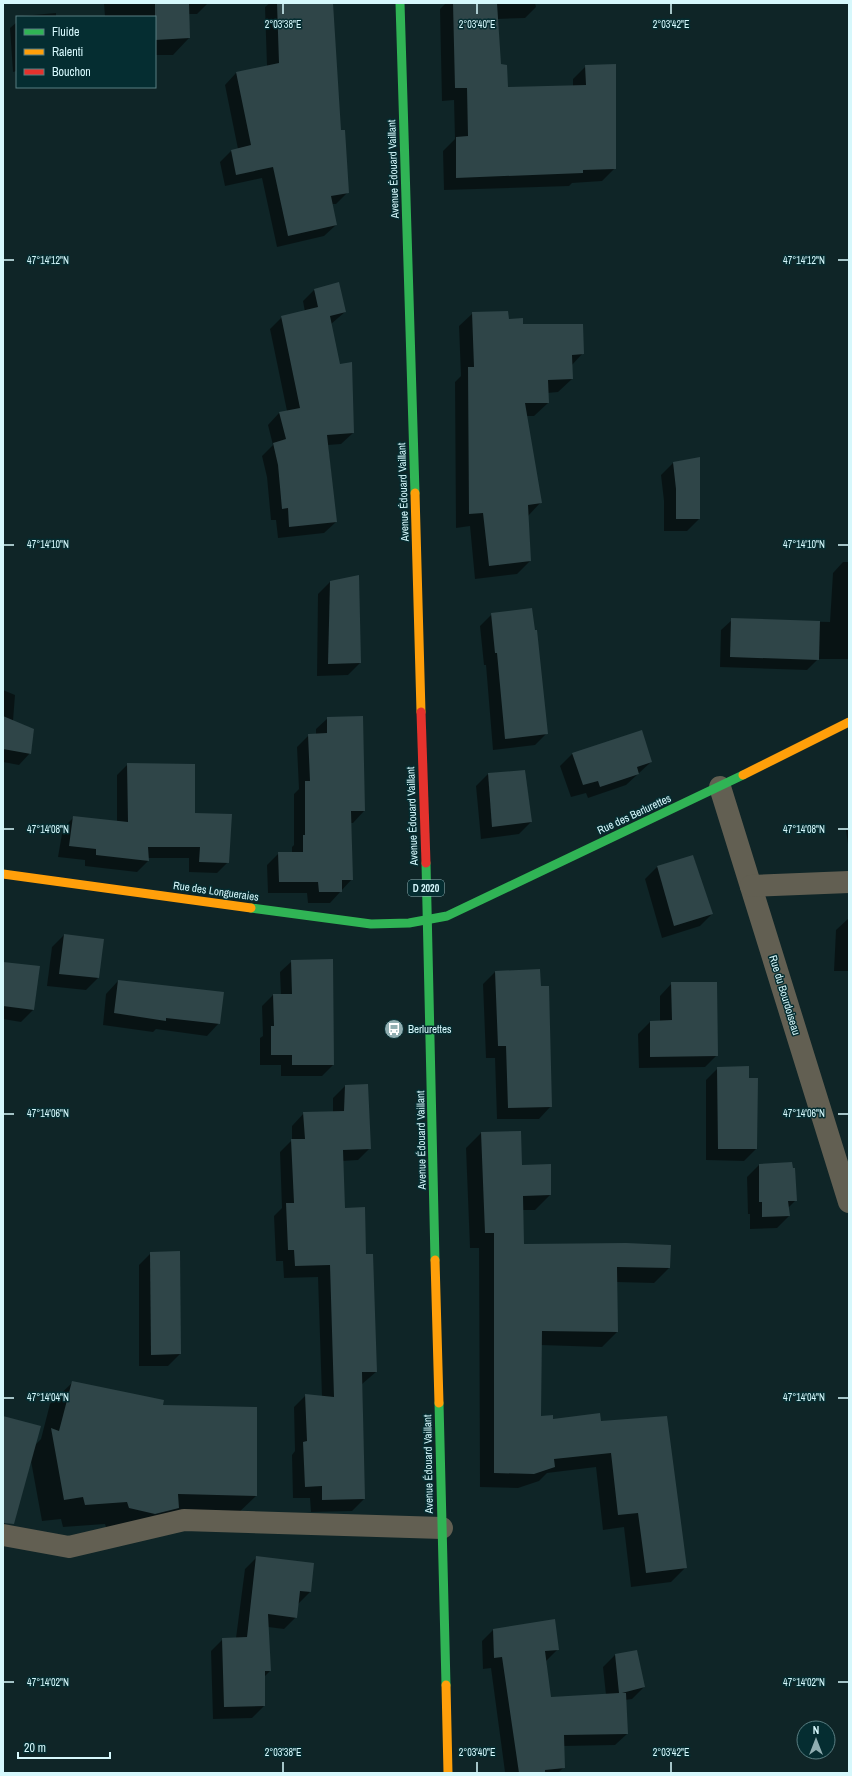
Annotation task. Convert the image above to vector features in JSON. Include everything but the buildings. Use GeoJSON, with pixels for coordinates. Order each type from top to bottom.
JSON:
{"type":"FeatureCollection","features":[{"type":"Feature","properties":{"kind":"main road","name":"Avenue Édouard Vaillant"},"geometry":{"type":"LineString","coordinates":[[400,3],[427,921],[448,1773]]}},
{"type":"Feature","properties":{"kind":"main road","name":"Rue des Berlurettes"},"geometry":{"type":"LineString","coordinates":[[427,921],[447,916],[720,787],[849,722]]}},
{"type":"Feature","properties":{"kind":"main road","name":"Rue des Longueraies"},"geometry":{"type":"LineString","coordinates":[[3,874],[371,924],[402,925],[427,921]]}},
{"type":"Feature","properties":{"kind":"street","name":"Rue du Bourdoiseau"},"geometry":{"type":"LineString","coordinates":[[720,787],[849,1202]]}},
{"type":"Feature","properties":{"kind":"street"},"geometry":{"type":"LineString","coordinates":[[751,886],[849,882]]}},
{"type":"Feature","properties":{"kind":"street"},"geometry":{"type":"LineString","coordinates":[[3,1536],[69,1547],[184,1520],[442,1528]]}},
{"type":"Feature","properties":{"kind":"traffic: fast"},"geometry":{"type":"LineString","coordinates":[[400,3],[415,493]]}},
{"type":"Feature","properties":{"kind":"traffic: fast"},"geometry":{"type":"LineString","coordinates":[[251,908],[371,924],[409,923],[447,916],[743,775]]}},
{"type":"Feature","properties":{"kind":"traffic: fast"},"geometry":{"type":"LineString","coordinates":[[426,863],[435,1260]]}},
{"type":"Feature","properties":{"kind":"traffic: fast"},"geometry":{"type":"LineString","coordinates":[[439,1403],[446,1685]]}},
{"type":"Feature","properties":{"kind":"traffic: slow"},"geometry":{"type":"LineString","coordinates":[[415,493],[421,712]]}},
{"type":"Feature","properties":{"kind":"traffic: slow"},"geometry":{"type":"LineString","coordinates":[[743,775],[849,722]]}},
{"type":"Feature","properties":{"kind":"traffic: slow"},"geometry":{"type":"LineString","coordinates":[[3,874],[251,908]]}},
{"type":"Feature","properties":{"kind":"traffic: slow"},"geometry":{"type":"LineString","coordinates":[[435,1260],[439,1403]]}},
{"type":"Feature","properties":{"kind":"traffic: slow"},"geometry":{"type":"LineString","coordinates":[[446,1685],[448,1773]]}},
{"type":"Feature","properties":{"kind":"traffic: jam"},"geometry":{"type":"LineString","coordinates":[[421,712],[426,863]]}},
{"type":"Feature","properties":{"kind":"place","name":"Berlurettes"},"geometry":{"type":"Point","coordinates":[394,1029]}}]}
